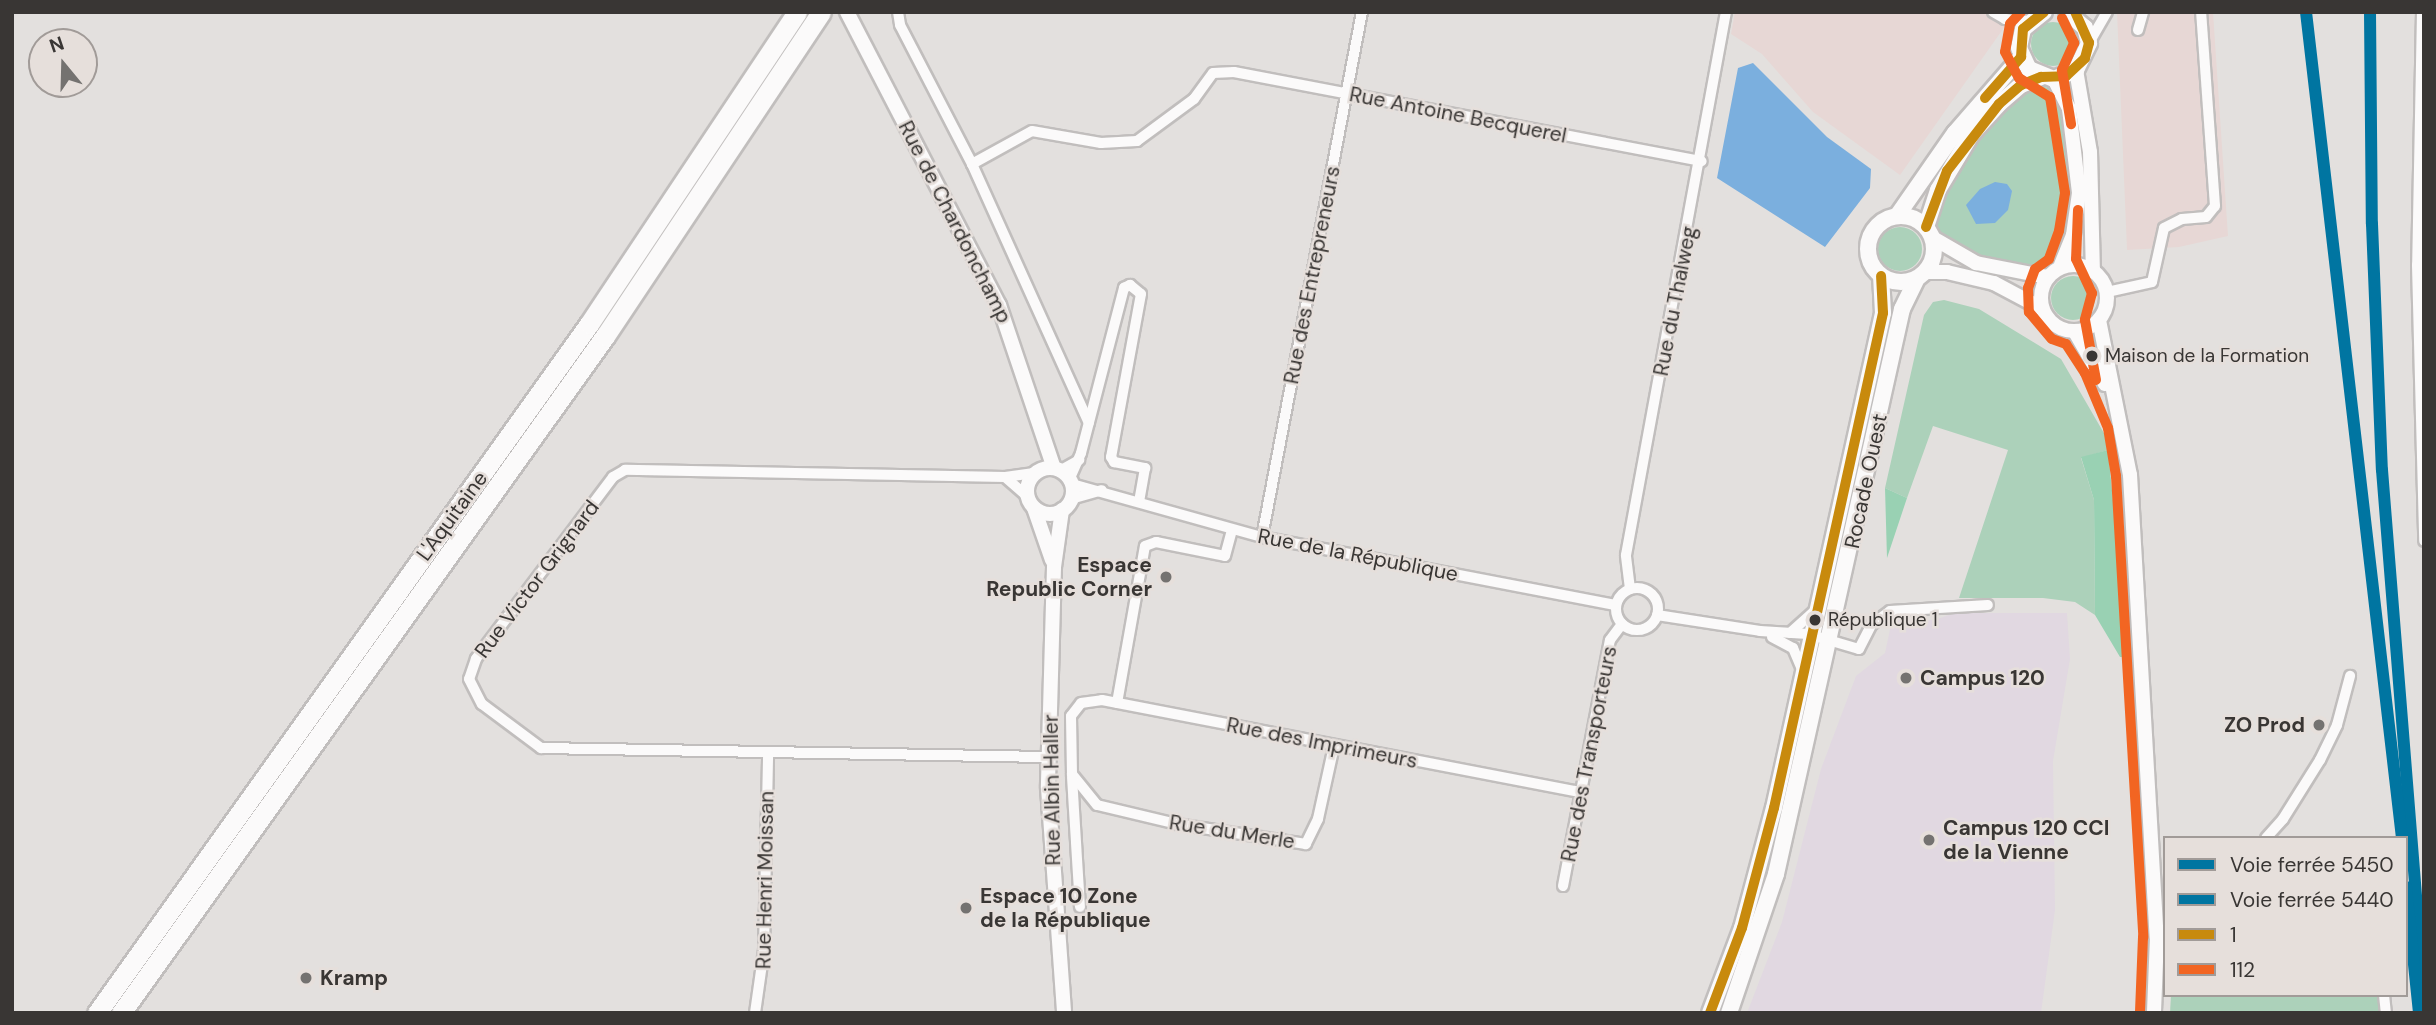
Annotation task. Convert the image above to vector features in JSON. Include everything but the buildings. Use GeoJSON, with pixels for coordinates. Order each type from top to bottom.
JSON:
{"type":"FeatureCollection","features":[{"type":"Feature","properties":{"kind":"highway","name":"L'Aquitaine"},"geometry":{"type":"LineString","coordinates":[[97,1013],[582,334],[797,12]]}},
{"type":"Feature","properties":{"kind":"highway","name":"L'Aquitaine"},"geometry":{"type":"LineString","coordinates":[[121,1013],[605,336],[821,12]]}},
{"type":"Feature","properties":{"kind":"main road"},"geometry":{"type":"LineString","coordinates":[[1897,216],[1955,133],[2020,48],[2029,21],[2044,12]]}},
{"type":"Feature","properties":{"kind":"main road"},"geometry":{"type":"LineString","coordinates":[[2073,13],[2089,43],[2076,70],[2090,152],[2093,271],[2107,292],[2099,320],[2122,424],[2134,535],[2161,969],[2154,1013]]}},
{"type":"Feature","properties":{"kind":"main road","name":"Rue de Chardonchamp"},"geometry":{"type":"LineString","coordinates":[[849,16],[999,305],[1025,374],[1042,440],[1064,475]]}},
{"type":"Feature","properties":{"kind":"main road"},"geometry":{"type":"LineString","coordinates":[[2020,48],[2048,78],[2069,109],[2079,193],[2073,235],[2060,268]]}},
{"type":"Feature","properties":{"kind":"main road"},"geometry":{"type":"LineString","coordinates":[[1921,276],[1934,256],[1929,232],[1942,180],[1972,135],[1999,104],[2021,85],[2076,70]]}},
{"type":"Feature","properties":{"kind":"main road"},"geometry":{"type":"LineString","coordinates":[[2047,277],[2016,274],[1976,262],[1908,216],[1897,216],[1879,224],[1869,241],[1869,260],[1881,276],[1898,283],[1947,272],[1994,284],[2043,309],[2061,328],[2074,332],[2097,366],[2122,424]]}},
{"type":"Feature","properties":{"kind":"main road"},"geometry":{"type":"LineString","coordinates":[[2043,309],[2041,292],[2047,277],[2060,268],[2077,264],[2093,271]]}},
{"type":"Feature","properties":{"kind":"main road","name":"Rocade Ouest"},"geometry":{"type":"LineString","coordinates":[[1710,1013],[1757,878],[1804,676],[1883,313],[1881,276]]}},
{"type":"Feature","properties":{"kind":"main road","name":"Rocade Ouest"},"geometry":{"type":"LineString","coordinates":[[1729,1013],[1776,874],[1831,643],[1902,309],[1921,276]]}},
{"type":"Feature","properties":{"kind":"main road"},"geometry":{"type":"LineString","coordinates":[[2074,332],[2099,320]]}},
{"type":"Feature","properties":{"kind":"main road","name":"Rue de Chardonchamp"},"geometry":{"type":"LineString","coordinates":[[1030,502],[1042,440]]}},
{"type":"Feature","properties":{"kind":"main road"},"geometry":{"type":"LineString","coordinates":[[1036,470],[1064,475],[1067,505],[1054,567]]}},
{"type":"Feature","properties":{"kind":"main road"},"geometry":{"type":"LineString","coordinates":[[1030,502],[1043,513],[1067,505]]}},
{"type":"Feature","properties":{"kind":"main road"},"geometry":{"type":"LineString","coordinates":[[1030,502],[1054,567]]}},
{"type":"Feature","properties":{"kind":"main road","name":"Rue Albin Haller"},"geometry":{"type":"LineString","coordinates":[[1054,567],[1048,757],[1064,1013]]}},
{"type":"Feature","properties":{"kind":"street"},"geometry":{"type":"LineString","coordinates":[[898,12],[900,25],[972,164],[1089,423]]}},
{"type":"Feature","properties":{"kind":"street","name":"Rue des Entrepreneurs"},"geometry":{"type":"LineString","coordinates":[[1262,537],[1362,12]]}},
{"type":"Feature","properties":{"kind":"street","name":"Rue du Thalweg"},"geometry":{"type":"LineString","coordinates":[[1630,589],[1626,555],[1702,161],[1726,12]]}},
{"type":"Feature","properties":{"kind":"street"},"geometry":{"type":"LineString","coordinates":[[1993,12],[2005,19],[2029,21]]}},
{"type":"Feature","properties":{"kind":"street"},"geometry":{"type":"LineString","coordinates":[[2089,43],[2107,12]]}},
{"type":"Feature","properties":{"kind":"street"},"geometry":{"type":"LineString","coordinates":[[2138,30],[2143,12]]}},
{"type":"Feature","properties":{"kind":"street"},"geometry":{"type":"LineString","coordinates":[[2107,292],[2152,282],[2164,228],[2182,219],[2206,217],[2215,206],[2200,12]]}},
{"type":"Feature","properties":{"kind":"street"},"geometry":{"type":"LineString","coordinates":[[2422,12],[2417,265],[2424,541]]}},
{"type":"Feature","properties":{"kind":"street"},"geometry":{"type":"LineString","coordinates":[[2005,19],[2020,48]]}},
{"type":"Feature","properties":{"kind":"street","name":"Rue Antoine Becquerel"},"geometry":{"type":"LineString","coordinates":[[972,164],[1032,131],[1101,144],[1137,141],[1194,99],[1213,73],[1234,72],[1702,161]]}},
{"type":"Feature","properties":{"kind":"street"},"geometry":{"type":"LineString","coordinates":[[1064,475],[1079,460],[1124,288],[1130,285],[1141,294],[1111,457],[1114,462],[1145,468],[1139,501]]}},
{"type":"Feature","properties":{"kind":"street","name":"Rue Victor Grignard"},"geometry":{"type":"LineString","coordinates":[[1036,470],[1005,477],[625,470],[614,477],[471,670],[473,691],[482,704],[541,748],[1048,757]]}},
{"type":"Feature","properties":{"kind":"street","name":"Rue de la République"},"geometry":{"type":"LineString","coordinates":[[1064,475],[1102,490],[1232,530],[1616,605]]}},
{"type":"Feature","properties":{"kind":"street"},"geometry":{"type":"LineString","coordinates":[[1005,477],[1030,502]]}},
{"type":"Feature","properties":{"kind":"street"},"geometry":{"type":"LineString","coordinates":[[1067,505],[1102,490]]}},
{"type":"Feature","properties":{"kind":"street"},"geometry":{"type":"LineString","coordinates":[[1117,703],[1145,547],[1156,542],[1225,556],[1232,530]]}},
{"type":"Feature","properties":{"kind":"street"},"geometry":{"type":"LineString","coordinates":[[1630,589],[1650,591],[1657,601],[1657,615],[1652,624],[1638,629],[1622,624],[1616,605],[1630,589]]}},
{"type":"Feature","properties":{"kind":"street"},"geometry":{"type":"LineString","coordinates":[[1657,615],[1859,649],[1871,625],[1890,611],[1988,605]]}},
{"type":"Feature","properties":{"kind":"street"},"geometry":{"type":"LineString","coordinates":[[1788,637],[1819,607]]}},
{"type":"Feature","properties":{"kind":"street","name":"Rue des Transporteurs"},"geometry":{"type":"LineString","coordinates":[[1563,886],[1610,640],[1622,624]]}},
{"type":"Feature","properties":{"kind":"street"},"geometry":{"type":"LineString","coordinates":[[1788,637],[1799,658],[1804,676]]}},
{"type":"Feature","properties":{"kind":"street"},"geometry":{"type":"LineString","coordinates":[[2268,836],[2283,819],[2320,760],[2337,725],[2350,676]]}},
{"type":"Feature","properties":{"kind":"street","name":"Rue des Imprimeurs"},"geometry":{"type":"LineString","coordinates":[[1072,774],[1071,716],[1086,701],[1117,703],[1581,792]]}},
{"type":"Feature","properties":{"kind":"street","name":"Rue du Merle"},"geometry":{"type":"LineString","coordinates":[[1072,774],[1082,792],[1097,806],[1177,824],[1306,844],[1318,819],[1334,746]]}},
{"type":"Feature","properties":{"kind":"street","name":"Rue Henri Moissan"},"geometry":{"type":"LineString","coordinates":[[757,1009],[764,950],[768,753]]}},
{"type":"Feature","properties":{"kind":"street"},"geometry":{"type":"LineString","coordinates":[[1072,774],[1080,907]]}},
{"type":"Feature","properties":{"kind":"shaded area"},"geometry":{"type":"Polygon","coordinates":[[[1735,12],[2015,12],[1900,175],[1813,112],[1762,54],[1731,34],[1735,12]]]}},
{"type":"Feature","properties":{"kind":"shaded area"},"geometry":{"type":"Polygon","coordinates":[[[2117,12],[2213,12],[2228,236],[2179,247],[2127,250],[2117,12]]]}},
{"type":"Feature","properties":{"kind":"shaded area","name":"Campus 120 CCI de la Vienne"},"geometry":{"type":"Polygon","coordinates":[[[1954,613],[2067,613],[2070,659],[2053,761],[2055,910],[2041,1013],[1747,1013],[1782,922],[1821,769],[1856,676],[1885,653],[1892,620],[1935,620],[1954,613]]]}},
{"type":"Feature","properties":{"kind":"green space"},"geometry":{"type":"Polygon","coordinates":[[[2053,22],[2069,28],[2075,44],[2069,60],[2053,66],[2037,60],[2031,44],[2037,28],[2053,22]]]}},
{"type":"Feature","properties":{"kind":"green space"},"geometry":{"type":"Polygon","coordinates":[[[2036,85],[2053,89],[2063,109],[2073,191],[2071,227],[2054,265],[2036,272],[1969,254],[1942,239],[1934,216],[1968,151],[2017,96],[2036,85]]]}},
{"type":"Feature","properties":{"kind":"green space"},"geometry":{"type":"Polygon","coordinates":[[[1900,227],[1916,233],[1922,249],[1916,265],[1900,271],[1884,265],[1878,249],[1884,233],[1900,227]]]}},
{"type":"Feature","properties":{"kind":"green space"},"geometry":{"type":"Polygon","coordinates":[[[2073,276],[2089,282],[2095,298],[2089,314],[2073,320],[2057,314],[2051,298],[2057,282],[2073,276]]]}},
{"type":"Feature","properties":{"kind":"green space"},"geometry":{"type":"Polygon","coordinates":[[[1944,300],[1979,309],[2061,359],[2105,435],[2108,450],[2081,458],[2094,500],[2095,615],[2075,602],[2043,598],[1959,598],[2008,450],[1933,426],[1907,498],[1885,488],[1924,315],[1933,302],[1944,300]]]}},
{"type":"Feature","properties":{"kind":"green space"},"geometry":{"type":"Polygon","coordinates":[[[2108,450],[2121,581],[2125,657],[2120,657],[2095,615],[2094,500],[2081,457],[2108,450]]]}},
{"type":"Feature","properties":{"kind":"green space"},"geometry":{"type":"Polygon","coordinates":[[[1885,488],[1907,498],[1887,558],[1885,488]]]}},
{"type":"Feature","properties":{"kind":"green space"},"geometry":{"type":"Polygon","coordinates":[[[2171,997],[2381,997],[2382,1013],[2170,1013],[2171,997]]]}},
{"type":"Feature","properties":{"kind":"water"},"geometry":{"type":"Polygon","coordinates":[[[1753,63],[1827,137],[1871,169],[1870,188],[1825,247],[1717,178],[1738,68],[1753,63]]]}},
{"type":"Feature","properties":{"kind":"water"},"geometry":{"type":"Polygon","coordinates":[[[1995,182],[2007,184],[2012,191],[2008,210],[1995,223],[1976,224],[1966,205],[1980,189],[1995,182]]]}},
{"type":"Feature","properties":{"kind":"rail line","name":"5440"},"geometry":{"type":"LineString","coordinates":[[2306,12],[2402,836]]}},
{"type":"Feature","properties":{"kind":"rail line","name":"5450"},"geometry":{"type":"LineString","coordinates":[[2370,12],[2372,224],[2382,470],[2424,995]]}},
{"type":"Feature","properties":{"kind":"rail line","name":"5440"},"geometry":{"type":"LineString","coordinates":[[2408,906],[2419,1013]]}},
{"type":"Feature","properties":{"kind":"transit line","name":"112"},"geometry":{"type":"LineString","coordinates":[[2021,12],[2010,24],[2005,52],[2019,78],[2050,97],[2065,193],[2059,231],[2049,259],[2035,269],[2028,288],[2029,312],[2052,339],[2066,344],[2085,373],[2108,428],[2116,476],[2143,937],[2140,1012]]}},
{"type":"Feature","properties":{"kind":"transit line","name":"1"},"geometry":{"type":"LineString","coordinates":[[1985,98],[2021,57],[2023,29],[2044,12]]}},
{"type":"Feature","properties":{"kind":"transit line","name":"1"},"geometry":{"type":"LineString","coordinates":[[1926,227],[1947,171],[1999,104],[2021,85],[2041,77],[2066,76],[2085,58],[2089,43],[2075,12]]}},
{"type":"Feature","properties":{"kind":"transit line","name":"112"},"geometry":{"type":"LineString","coordinates":[[2062,18],[2074,43],[2062,70],[2071,124]]}},
{"type":"Feature","properties":{"kind":"transit line","name":"112"},"geometry":{"type":"LineString","coordinates":[[2078,210],[2076,259],[2092,293],[2085,320],[2096,380]]}},
{"type":"Feature","properties":{"kind":"transit line","name":"1"},"geometry":{"type":"LineString","coordinates":[[1710,1013],[1742,928],[1774,808],[1883,313],[1881,276]]}},
{"type":"Feature","properties":{"kind":"place","name":"Maison de la Formation"},"geometry":{"type":"Point","coordinates":[2092,356]}},
{"type":"Feature","properties":{"kind":"place","name":"Espace Republic Corner"},"geometry":{"type":"Point","coordinates":[1166,577]}},
{"type":"Feature","properties":{"kind":"place","name":"République 1"},"geometry":{"type":"Point","coordinates":[1815,620]}},
{"type":"Feature","properties":{"kind":"place","name":"Campus 120"},"geometry":{"type":"Point","coordinates":[1906,678]}},
{"type":"Feature","properties":{"kind":"place","name":"ZO Prod"},"geometry":{"type":"Point","coordinates":[2319,725]}},
{"type":"Feature","properties":{"kind":"place","name":"Campus 120 CCI de la Vienne"},"geometry":{"type":"Point","coordinates":[1929,840]}},
{"type":"Feature","properties":{"kind":"place","name":"Espace 10 Zone de la République"},"geometry":{"type":"Point","coordinates":[966,908]}},
{"type":"Feature","properties":{"kind":"place","name":"Kramp"},"geometry":{"type":"Point","coordinates":[306,978]}}]}
